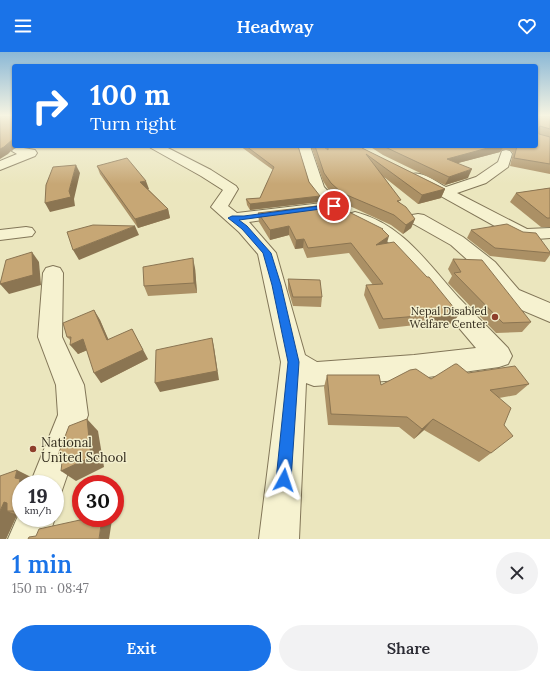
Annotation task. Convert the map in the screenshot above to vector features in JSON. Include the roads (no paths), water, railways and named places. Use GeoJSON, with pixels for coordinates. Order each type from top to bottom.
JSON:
{"type":"FeatureCollection","features":[{"type":"Feature","properties":{"kind":"street"},"geometry":{"type":"LineString","coordinates":[[159,148],[206,173],[232,189],[219,207],[245,228],[267,253],[294,362],[279,539]]}},
{"type":"Feature","properties":{"kind":"street"},"geometry":{"type":"LineString","coordinates":[[294,362],[314,374],[414,367],[499,356],[451,303],[420,264],[400,243],[384,230],[334,206],[320,192],[305,148]]}},
{"type":"Feature","properties":{"kind":"street"},"geometry":{"type":"LineString","coordinates":[[0,166],[31,153],[18,151]]}},
{"type":"Feature","properties":{"kind":"street"},"geometry":{"type":"LineString","coordinates":[[444,192],[481,180],[504,164],[506,154]]}},
{"type":"Feature","properties":{"kind":"street"},"geometry":{"type":"LineString","coordinates":[[407,172],[524,235],[550,233]]}},
{"type":"Feature","properties":{"kind":"street"},"geometry":{"type":"LineString","coordinates":[[232,218],[244,218],[334,206]]}},
{"type":"Feature","properties":{"kind":"street"},"geometry":{"type":"LineString","coordinates":[[418,219],[458,241],[488,267],[511,296],[550,313]]}},
{"type":"Feature","properties":{"kind":"street"},"geometry":{"type":"LineString","coordinates":[[0,235],[26,232]]}},
{"type":"Feature","properties":{"kind":"street"},"geometry":{"type":"LineString","coordinates":[[51,475],[73,415],[70,385],[50,337],[53,273]]}},
{"type":"Feature","properties":{"kind":"street"},"geometry":{"type":"LineString","coordinates":[[28,539],[33,527]]}},
{"type":"Feature","properties":{"kind":"place","name":"Nepal Disabled Welfare Center"},"geometry":{"type":"Point","coordinates":[495,317]}},
{"type":"Feature","properties":{"kind":"place","name":"National United School"},"geometry":{"type":"Point","coordinates":[33,449]}}]}
